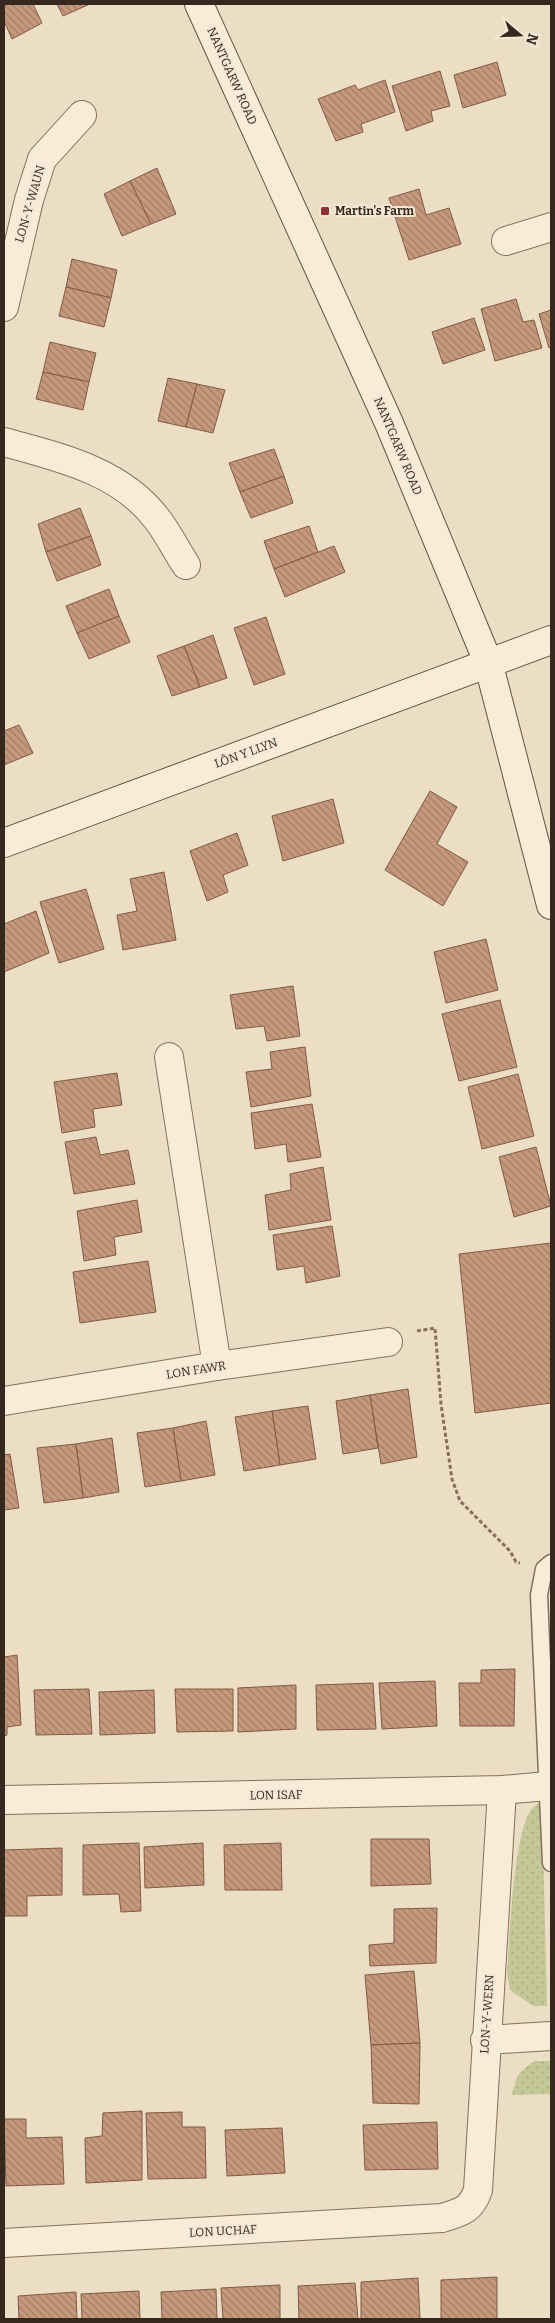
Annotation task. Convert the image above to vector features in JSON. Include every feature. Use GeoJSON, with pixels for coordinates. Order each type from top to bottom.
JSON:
{"type":"FeatureCollection","features":[{"type":"Feature","properties":{"kind":"street","name":"NANTGARW ROAD"},"geometry":{"type":"LineString","coordinates":[[199,4],[388,423],[488,662],[551,904]]}},
{"type":"Feature","properties":{"kind":"street","name":"LON-Y-WAUN"},"geometry":{"type":"LineString","coordinates":[[4,306],[29,200],[42,159],[82,115]]}},
{"type":"Feature","properties":{"kind":"street"},"geometry":{"type":"LineString","coordinates":[[506,241],[551,227]]}},
{"type":"Feature","properties":{"kind":"street"},"geometry":{"type":"LineString","coordinates":[[4,442],[48,454],[98,472],[131,492],[157,519],[186,564]]}},
{"type":"Feature","properties":{"kind":"street","name":"LÔN Y LLYN"},"geometry":{"type":"LineString","coordinates":[[4,843],[551,640]]}},
{"type":"Feature","properties":{"kind":"street"},"geometry":{"type":"LineString","coordinates":[[169,1057],[217,1366]]}},
{"type":"Feature","properties":{"kind":"street","name":"LON FAWR"},"geometry":{"type":"LineString","coordinates":[[4,1401],[217,1366],[388,1342]]}},
{"type":"Feature","properties":{"kind":"street","name":"LON ISAF"},"geometry":{"type":"LineString","coordinates":[[4,1800],[502,1790],[548,1786]]}},
{"type":"Feature","properties":{"kind":"street","name":"LON-Y-WERN"},"geometry":{"type":"LineString","coordinates":[[442,2218],[461,2212],[473,2204],[478,2190],[485,2040],[502,1790]]}},
{"type":"Feature","properties":{"kind":"street"},"geometry":{"type":"LineString","coordinates":[[485,2040],[551,2036]]}},
{"type":"Feature","properties":{"kind":"street","name":"LON UCHAF"},"geometry":{"type":"LineString","coordinates":[[4,2243],[442,2218]]}},
{"type":"Feature","properties":{"kind":"lane"},"geometry":{"type":"LineString","coordinates":[[548,1566],[539,1595],[551,1863]]}},
{"type":"Feature","properties":{"kind":"path"},"geometry":{"type":"LineString","coordinates":[[388,1342],[423,1328],[435,1328],[441,1404],[452,1479],[460,1502],[510,1551],[516,1562],[548,1566]]}},
{"type":"Feature","properties":{"kind":"green space"},"geometry":{"type":"Polygon","coordinates":[[[542,1800],[547,2006],[533,2006],[510,1990],[507,1973],[513,1888],[520,1842],[531,1810],[542,1800]]]}},
{"type":"Feature","properties":{"kind":"green space"},"geometry":{"type":"Polygon","coordinates":[[[535,2061],[551,2061],[551,2094],[512,2095],[519,2075],[535,2061]]]}},
{"type":"Feature","properties":{"kind":"building"},"geometry":{"type":"Polygon","coordinates":[[[4,4],[33,4],[42,23],[12,39],[4,21],[4,4]]]}},
{"type":"Feature","properties":{"kind":"building"},"geometry":{"type":"Polygon","coordinates":[[[57,4],[90,4],[63,16],[57,4]]]}},
{"type":"Feature","properties":{"kind":"building"},"geometry":{"type":"Polygon","coordinates":[[[497,62],[506,95],[463,108],[454,75],[497,62]]]}},
{"type":"Feature","properties":{"kind":"building"},"geometry":{"type":"Polygon","coordinates":[[[440,71],[450,106],[431,111],[433,121],[406,131],[392,86],[440,71]]]}},
{"type":"Feature","properties":{"kind":"building"},"geometry":{"type":"Polygon","coordinates":[[[385,80],[395,112],[361,124],[363,132],[336,141],[318,99],[355,85],[358,90],[385,80]]]}},
{"type":"Feature","properties":{"kind":"building"},"geometry":{"type":"Polygon","coordinates":[[[157,168],[176,214],[151,224],[130,181],[157,168]]]}},
{"type":"Feature","properties":{"kind":"building"},"geometry":{"type":"Polygon","coordinates":[[[130,181],[151,224],[122,236],[104,194],[130,181]]]}},
{"type":"Feature","properties":{"kind":"building"},"geometry":{"type":"Polygon","coordinates":[[[419,189],[426,215],[449,208],[461,244],[409,260],[389,198],[419,189]]]}},
{"type":"Feature","properties":{"kind":"building"},"geometry":{"type":"Polygon","coordinates":[[[72,259],[117,270],[111,298],[66,287],[72,259]]]}},
{"type":"Feature","properties":{"kind":"building"},"geometry":{"type":"Polygon","coordinates":[[[66,287],[111,298],[104,327],[59,316],[66,287]]]}},
{"type":"Feature","properties":{"kind":"building"},"geometry":{"type":"Polygon","coordinates":[[[516,299],[523,322],[534,320],[542,348],[495,361],[481,309],[516,299]]]}},
{"type":"Feature","properties":{"kind":"building"},"geometry":{"type":"Polygon","coordinates":[[[551,310],[551,347],[549,348],[539,314],[551,310]]]}},
{"type":"Feature","properties":{"kind":"building"},"geometry":{"type":"Polygon","coordinates":[[[474,318],[485,350],[443,364],[432,332],[474,318]]]}},
{"type":"Feature","properties":{"kind":"building"},"geometry":{"type":"Polygon","coordinates":[[[50,342],[96,353],[89,382],[43,372],[50,342]]]}},
{"type":"Feature","properties":{"kind":"building"},"geometry":{"type":"Polygon","coordinates":[[[43,372],[89,382],[83,410],[36,399],[43,372]]]}},
{"type":"Feature","properties":{"kind":"building"},"geometry":{"type":"Polygon","coordinates":[[[168,378],[197,384],[186,427],[158,421],[168,378]]]}},
{"type":"Feature","properties":{"kind":"building"},"geometry":{"type":"Polygon","coordinates":[[[197,384],[225,390],[213,433],[186,427],[197,384]]]}},
{"type":"Feature","properties":{"kind":"building"},"geometry":{"type":"Polygon","coordinates":[[[274,449],[284,476],[240,492],[229,463],[274,449]]]}},
{"type":"Feature","properties":{"kind":"building"},"geometry":{"type":"Polygon","coordinates":[[[284,476],[293,503],[251,518],[240,492],[284,476]]]}},
{"type":"Feature","properties":{"kind":"building"},"geometry":{"type":"Polygon","coordinates":[[[80,508],[91,536],[46,552],[38,524],[80,508]]]}},
{"type":"Feature","properties":{"kind":"building"},"geometry":{"type":"Polygon","coordinates":[[[309,526],[318,552],[274,569],[264,541],[309,526]]]}},
{"type":"Feature","properties":{"kind":"building"},"geometry":{"type":"Polygon","coordinates":[[[91,536],[101,565],[57,581],[46,552],[91,536]]]}},
{"type":"Feature","properties":{"kind":"building"},"geometry":{"type":"Polygon","coordinates":[[[334,546],[345,572],[285,597],[274,569],[334,546]]]}},
{"type":"Feature","properties":{"kind":"building"},"geometry":{"type":"Polygon","coordinates":[[[109,589],[119,616],[77,633],[66,606],[109,589]]]}},
{"type":"Feature","properties":{"kind":"building"},"geometry":{"type":"Polygon","coordinates":[[[119,616],[130,642],[89,659],[77,633],[119,616]]]}},
{"type":"Feature","properties":{"kind":"building"},"geometry":{"type":"Polygon","coordinates":[[[266,617],[285,674],[254,685],[234,628],[266,617]]]}},
{"type":"Feature","properties":{"kind":"building"},"geometry":{"type":"Polygon","coordinates":[[[213,635],[227,678],[200,687],[184,646],[213,635]]]}},
{"type":"Feature","properties":{"kind":"building"},"geometry":{"type":"Polygon","coordinates":[[[184,646],[200,687],[172,696],[157,656],[184,646]]]}},
{"type":"Feature","properties":{"kind":"building"},"geometry":{"type":"Polygon","coordinates":[[[19,725],[33,753],[4,765],[4,731],[19,725]]]}},
{"type":"Feature","properties":{"kind":"building"},"geometry":{"type":"Polygon","coordinates":[[[430,791],[457,807],[437,844],[468,862],[443,906],[385,870],[430,791]]]}},
{"type":"Feature","properties":{"kind":"building"},"geometry":{"type":"Polygon","coordinates":[[[333,799],[344,843],[283,861],[272,816],[333,799]]]}},
{"type":"Feature","properties":{"kind":"building"},"geometry":{"type":"Polygon","coordinates":[[[237,833],[248,865],[223,875],[228,892],[207,901],[190,851],[237,833]]]}},
{"type":"Feature","properties":{"kind":"building"},"geometry":{"type":"Polygon","coordinates":[[[164,872],[176,940],[123,950],[117,915],[137,911],[130,879],[164,872]]]}},
{"type":"Feature","properties":{"kind":"building"},"geometry":{"type":"Polygon","coordinates":[[[86,889],[104,949],[59,963],[40,902],[86,889]]]}},
{"type":"Feature","properties":{"kind":"building"},"geometry":{"type":"Polygon","coordinates":[[[36,911],[49,953],[4,972],[4,924],[36,911]]]}},
{"type":"Feature","properties":{"kind":"building"},"geometry":{"type":"Polygon","coordinates":[[[486,939],[498,990],[446,1003],[434,952],[486,939]]]}},
{"type":"Feature","properties":{"kind":"building"},"geometry":{"type":"Polygon","coordinates":[[[293,986],[300,1036],[267,1041],[264,1026],[236,1029],[230,995],[293,986]]]}},
{"type":"Feature","properties":{"kind":"building"},"geometry":{"type":"Polygon","coordinates":[[[500,1000],[517,1067],[459,1081],[442,1014],[500,1000]]]}},
{"type":"Feature","properties":{"kind":"building"},"geometry":{"type":"Polygon","coordinates":[[[305,1047],[311,1096],[251,1107],[246,1072],[272,1069],[270,1052],[305,1047]]]}},
{"type":"Feature","properties":{"kind":"building"},"geometry":{"type":"Polygon","coordinates":[[[117,1073],[122,1105],[93,1109],[95,1127],[62,1133],[54,1082],[117,1073]]]}},
{"type":"Feature","properties":{"kind":"building"},"geometry":{"type":"Polygon","coordinates":[[[518,1074],[534,1136],[482,1149],[468,1087],[518,1074]]]}},
{"type":"Feature","properties":{"kind":"building"},"geometry":{"type":"Polygon","coordinates":[[[312,1104],[321,1157],[288,1162],[286,1144],[255,1149],[251,1113],[312,1104]]]}},
{"type":"Feature","properties":{"kind":"building"},"geometry":{"type":"Polygon","coordinates":[[[96,1137],[100,1155],[128,1150],[135,1184],[74,1194],[65,1142],[96,1137]]]}},
{"type":"Feature","properties":{"kind":"building"},"geometry":{"type":"Polygon","coordinates":[[[536,1147],[551,1206],[514,1217],[499,1157],[536,1147]]]}},
{"type":"Feature","properties":{"kind":"building"},"geometry":{"type":"Polygon","coordinates":[[[323,1167],[331,1220],[269,1230],[265,1195],[291,1190],[290,1174],[323,1167]]]}},
{"type":"Feature","properties":{"kind":"building"},"geometry":{"type":"Polygon","coordinates":[[[137,1200],[142,1232],[114,1237],[116,1255],[84,1261],[77,1211],[137,1200]]]}},
{"type":"Feature","properties":{"kind":"building"},"geometry":{"type":"Polygon","coordinates":[[[332,1226],[340,1276],[306,1283],[304,1266],[277,1270],[273,1235],[332,1226]]]}},
{"type":"Feature","properties":{"kind":"building"},"geometry":{"type":"Polygon","coordinates":[[[551,1243],[551,1403],[475,1413],[459,1254],[551,1243]]]}},
{"type":"Feature","properties":{"kind":"building"},"geometry":{"type":"Polygon","coordinates":[[[148,1261],[156,1312],[80,1323],[73,1272],[148,1261]]]}},
{"type":"Feature","properties":{"kind":"building"},"geometry":{"type":"Polygon","coordinates":[[[408,1389],[417,1457],[381,1464],[370,1395],[408,1389]]]}},
{"type":"Feature","properties":{"kind":"building"},"geometry":{"type":"Polygon","coordinates":[[[370,1395],[378,1448],[343,1454],[336,1401],[370,1395]]]}},
{"type":"Feature","properties":{"kind":"building"},"geometry":{"type":"Polygon","coordinates":[[[308,1406],[316,1459],[280,1465],[272,1411],[308,1406]]]}},
{"type":"Feature","properties":{"kind":"building"},"geometry":{"type":"Polygon","coordinates":[[[272,1411],[280,1465],[244,1471],[235,1417],[272,1411]]]}},
{"type":"Feature","properties":{"kind":"building"},"geometry":{"type":"Polygon","coordinates":[[[206,1421],[215,1475],[181,1481],[173,1428],[206,1421]]]}},
{"type":"Feature","properties":{"kind":"building"},"geometry":{"type":"Polygon","coordinates":[[[173,1428],[181,1481],[145,1487],[137,1433],[173,1428]]]}},
{"type":"Feature","properties":{"kind":"building"},"geometry":{"type":"Polygon","coordinates":[[[112,1438],[119,1492],[83,1498],[76,1444],[112,1438]]]}},
{"type":"Feature","properties":{"kind":"building"},"geometry":{"type":"Polygon","coordinates":[[[76,1444],[83,1498],[44,1503],[37,1448],[76,1444]]]}},
{"type":"Feature","properties":{"kind":"building"},"geometry":{"type":"Polygon","coordinates":[[[10,1454],[19,1508],[4,1510],[4,1455],[10,1454]]]}},
{"type":"Feature","properties":{"kind":"building"},"geometry":{"type":"Polygon","coordinates":[[[17,1655],[21,1725],[7,1727],[7,1735],[4,1736],[4,1657],[17,1655]]]}},
{"type":"Feature","properties":{"kind":"building"},"geometry":{"type":"Polygon","coordinates":[[[515,1669],[514,1726],[460,1726],[459,1683],[481,1683],[481,1670],[515,1669]]]}},
{"type":"Feature","properties":{"kind":"building"},"geometry":{"type":"Polygon","coordinates":[[[435,1681],[437,1726],[382,1729],[379,1683],[435,1681]]]}},
{"type":"Feature","properties":{"kind":"building"},"geometry":{"type":"Polygon","coordinates":[[[373,1683],[376,1729],[317,1730],[316,1685],[373,1683]]]}},
{"type":"Feature","properties":{"kind":"building"},"geometry":{"type":"Polygon","coordinates":[[[296,1685],[296,1729],[238,1732],[238,1688],[296,1685]]]}},
{"type":"Feature","properties":{"kind":"building"},"geometry":{"type":"Polygon","coordinates":[[[89,1689],[92,1734],[36,1735],[34,1690],[89,1689]]]}},
{"type":"Feature","properties":{"kind":"building"},"geometry":{"type":"Polygon","coordinates":[[[175,1689],[233,1689],[233,1731],[177,1732],[175,1689]]]}},
{"type":"Feature","properties":{"kind":"building"},"geometry":{"type":"Polygon","coordinates":[[[154,1690],[155,1733],[100,1735],[99,1692],[154,1690]]]}},
{"type":"Feature","properties":{"kind":"building"},"geometry":{"type":"Polygon","coordinates":[[[371,1839],[429,1839],[431,1884],[371,1886],[371,1839]]]}},
{"type":"Feature","properties":{"kind":"building"},"geometry":{"type":"Polygon","coordinates":[[[139,1843],[141,1911],[121,1912],[119,1894],[83,1895],[83,1845],[139,1843]]]}},
{"type":"Feature","properties":{"kind":"building"},"geometry":{"type":"Polygon","coordinates":[[[203,1843],[204,1885],[145,1888],[144,1847],[203,1843]]]}},
{"type":"Feature","properties":{"kind":"building"},"geometry":{"type":"Polygon","coordinates":[[[281,1843],[282,1890],[225,1890],[224,1845],[281,1843]]]}},
{"type":"Feature","properties":{"kind":"building"},"geometry":{"type":"Polygon","coordinates":[[[62,1848],[62,1895],[27,1896],[27,1916],[5,1916],[4,1850],[62,1848]]]}},
{"type":"Feature","properties":{"kind":"building"},"geometry":{"type":"Polygon","coordinates":[[[437,1908],[436,1963],[370,1966],[369,1945],[394,1943],[394,1909],[437,1908]]]}},
{"type":"Feature","properties":{"kind":"building"},"geometry":{"type":"Polygon","coordinates":[[[414,1971],[420,2043],[371,2045],[365,1975],[414,1971]]]}},
{"type":"Feature","properties":{"kind":"building"},"geometry":{"type":"Polygon","coordinates":[[[420,2043],[419,2104],[373,2103],[371,2045],[420,2043]]]}},
{"type":"Feature","properties":{"kind":"building"},"geometry":{"type":"Polygon","coordinates":[[[142,2111],[142,2180],[86,2183],[85,2138],[102,2136],[103,2113],[142,2111]]]}},
{"type":"Feature","properties":{"kind":"building"},"geometry":{"type":"Polygon","coordinates":[[[182,2112],[182,2127],[205,2127],[206,2178],[148,2179],[146,2113],[182,2112]]]}},
{"type":"Feature","properties":{"kind":"building"},"geometry":{"type":"Polygon","coordinates":[[[4,2119],[26,2119],[26,2138],[62,2137],[64,2184],[6,2186],[4,2119]]]}},
{"type":"Feature","properties":{"kind":"building"},"geometry":{"type":"Polygon","coordinates":[[[437,2122],[438,2169],[365,2170],[363,2125],[437,2122]]]}},
{"type":"Feature","properties":{"kind":"building"},"geometry":{"type":"Polygon","coordinates":[[[282,2128],[285,2173],[227,2176],[225,2130],[282,2128]]]}},
{"type":"Feature","properties":{"kind":"building"},"geometry":{"type":"Polygon","coordinates":[[[497,2277],[497,2319],[441,2319],[441,2280],[497,2277]]]}},
{"type":"Feature","properties":{"kind":"building"},"geometry":{"type":"Polygon","coordinates":[[[418,2278],[420,2319],[361,2319],[361,2282],[418,2278]]]}},
{"type":"Feature","properties":{"kind":"building"},"geometry":{"type":"Polygon","coordinates":[[[355,2283],[358,2319],[299,2319],[298,2286],[355,2283]]]}},
{"type":"Feature","properties":{"kind":"building"},"geometry":{"type":"Polygon","coordinates":[[[280,2285],[280,2319],[223,2319],[221,2288],[280,2285]]]}},
{"type":"Feature","properties":{"kind":"building"},"geometry":{"type":"Polygon","coordinates":[[[216,2289],[217,2319],[162,2319],[161,2292],[216,2289]]]}},
{"type":"Feature","properties":{"kind":"building"},"geometry":{"type":"Polygon","coordinates":[[[139,2291],[140,2319],[82,2319],[81,2294],[139,2291]]]}},
{"type":"Feature","properties":{"kind":"building"},"geometry":{"type":"Polygon","coordinates":[[[76,2292],[77,2319],[19,2319],[18,2296],[76,2292]]]}},
{"type":"Feature","properties":{"kind":"place","name":"Martin's Farm"},"geometry":{"type":"Point","coordinates":[325,211]}}]}
